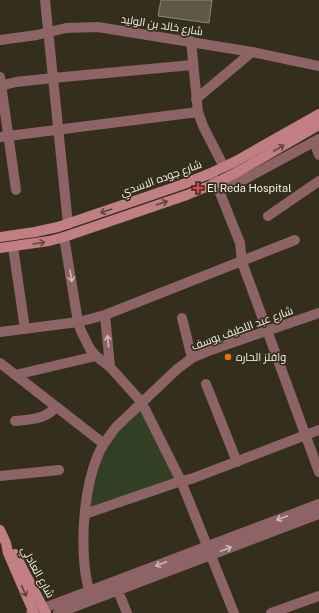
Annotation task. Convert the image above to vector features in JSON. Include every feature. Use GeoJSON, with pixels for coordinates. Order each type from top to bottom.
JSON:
{"type":"FeatureCollection","features":[{"type":"Feature","properties":{"kind":"main road","name":"شارع جوده الاسدي"},"geometry":{"type":"LineString","coordinates":[[0,237],[35,232],[68,224],[181,185],[224,167],[319,114]]}},
{"type":"Feature","properties":{"kind":"main road"},"geometry":{"type":"LineString","coordinates":[[0,248],[49,241],[64,237],[187,195],[216,183],[319,125]]}},
{"type":"Feature","properties":{"kind":"main road","name":"شارع العادلي"},"geometry":{"type":"LineString","coordinates":[[0,530],[3,544],[33,613]]}},
{"type":"Feature","properties":{"kind":"main road","name":"شارع العادلي"},"geometry":{"type":"LineString","coordinates":[[3,544],[13,551],[45,611]]}},
{"type":"Feature","properties":{"kind":"street"},"geometry":{"type":"LineString","coordinates":[[44,0],[68,224]]}},
{"type":"Feature","properties":{"kind":"street","name":"شارع خالد بن الوليد"},"geometry":{"type":"LineString","coordinates":[[0,40],[37,35],[66,28],[98,28],[252,52],[319,66]]}},
{"type":"Feature","properties":{"kind":"street"},"geometry":{"type":"LineString","coordinates":[[191,42],[192,65],[198,112],[203,126],[224,167]]}},
{"type":"Feature","properties":{"kind":"street"},"geometry":{"type":"LineString","coordinates":[[196,99],[252,52]]}},
{"type":"Feature","properties":{"kind":"street"},"geometry":{"type":"LineString","coordinates":[[16,190],[4,136],[0,83],[192,65]]}},
{"type":"Feature","properties":{"kind":"street"},"geometry":{"type":"LineString","coordinates":[[4,136],[198,112]]}},
{"type":"Feature","properties":{"kind":"street"},"geometry":{"type":"LineString","coordinates":[[216,183],[230,184],[243,180],[317,140],[319,154]]}},
{"type":"Feature","properties":{"kind":"street"},"geometry":{"type":"LineString","coordinates":[[211,173],[240,243],[242,262],[266,331],[319,472]]}},
{"type":"Feature","properties":{"kind":"street"},"geometry":{"type":"LineString","coordinates":[[268,216],[319,181]]}},
{"type":"Feature","properties":{"kind":"street"},"geometry":{"type":"LineString","coordinates":[[64,237],[78,322],[85,340],[96,356],[110,367],[141,402],[181,481],[234,613]]}},
{"type":"Feature","properties":{"kind":"street"},"geometry":{"type":"LineString","coordinates":[[0,332],[78,322],[105,315],[295,240]]}},
{"type":"Feature","properties":{"kind":"street"},"geometry":{"type":"LineString","coordinates":[[14,247],[25,329]]}},
{"type":"Feature","properties":{"kind":"street","name":"شارع عبد اللطيف يوسف"},"geometry":{"type":"LineString","coordinates":[[91,596],[84,562],[85,514],[94,466],[104,444],[116,427],[176,370],[192,358],[319,313]]}},
{"type":"Feature","properties":{"kind":"street"},"geometry":{"type":"LineString","coordinates":[[105,315],[110,367]]}},
{"type":"Feature","properties":{"kind":"street"},"geometry":{"type":"LineString","coordinates":[[182,318],[192,358]]}},
{"type":"Feature","properties":{"kind":"street"},"geometry":{"type":"LineString","coordinates":[[15,374],[96,356]]}},
{"type":"Feature","properties":{"kind":"street"},"geometry":{"type":"LineString","coordinates":[[0,363],[104,444]]}},
{"type":"Feature","properties":{"kind":"street"},"geometry":{"type":"LineString","coordinates":[[206,384],[237,462]]}},
{"type":"Feature","properties":{"kind":"street"},"geometry":{"type":"LineString","coordinates":[[14,420],[40,418],[52,411],[56,406]]}},
{"type":"Feature","properties":{"kind":"street"},"geometry":{"type":"LineString","coordinates":[[85,514],[181,481],[191,479],[319,430]]}},
{"type":"Feature","properties":{"kind":"street"},"geometry":{"type":"LineString","coordinates":[[0,476],[59,470]]}},
{"type":"Feature","properties":{"kind":"street"},"geometry":{"type":"LineString","coordinates":[[33,613],[45,611],[91,596],[209,550],[319,504]]}},
{"type":"Feature","properties":{"kind":"street"},"geometry":{"type":"LineString","coordinates":[[58,613],[91,596],[118,591],[209,550],[319,514]]}},
{"type":"Feature","properties":{"kind":"street"},"geometry":{"type":"LineString","coordinates":[[118,591],[127,613]]}},
{"type":"Feature","properties":{"kind":"street"},"geometry":{"type":"LineString","coordinates":[[271,613],[294,609],[319,596]]}},
{"type":"Feature","properties":{"kind":"green space"},"geometry":{"type":"Polygon","coordinates":[[[141,403],[180,481],[86,513],[104,446],[141,403]]]}},
{"type":"Feature","properties":{"kind":"building"},"geometry":{"type":"Polygon","coordinates":[[[161,0],[212,0],[209,23],[158,16],[161,0]]]}},
{"type":"Feature","properties":{"kind":"place","name":"El Reda Hospital"},"geometry":{"type":"Point","coordinates":[198,188]}},
{"type":"Feature","properties":{"kind":"place","name":"وافلز الحاره"},"geometry":{"type":"Point","coordinates":[228,357]}}]}
